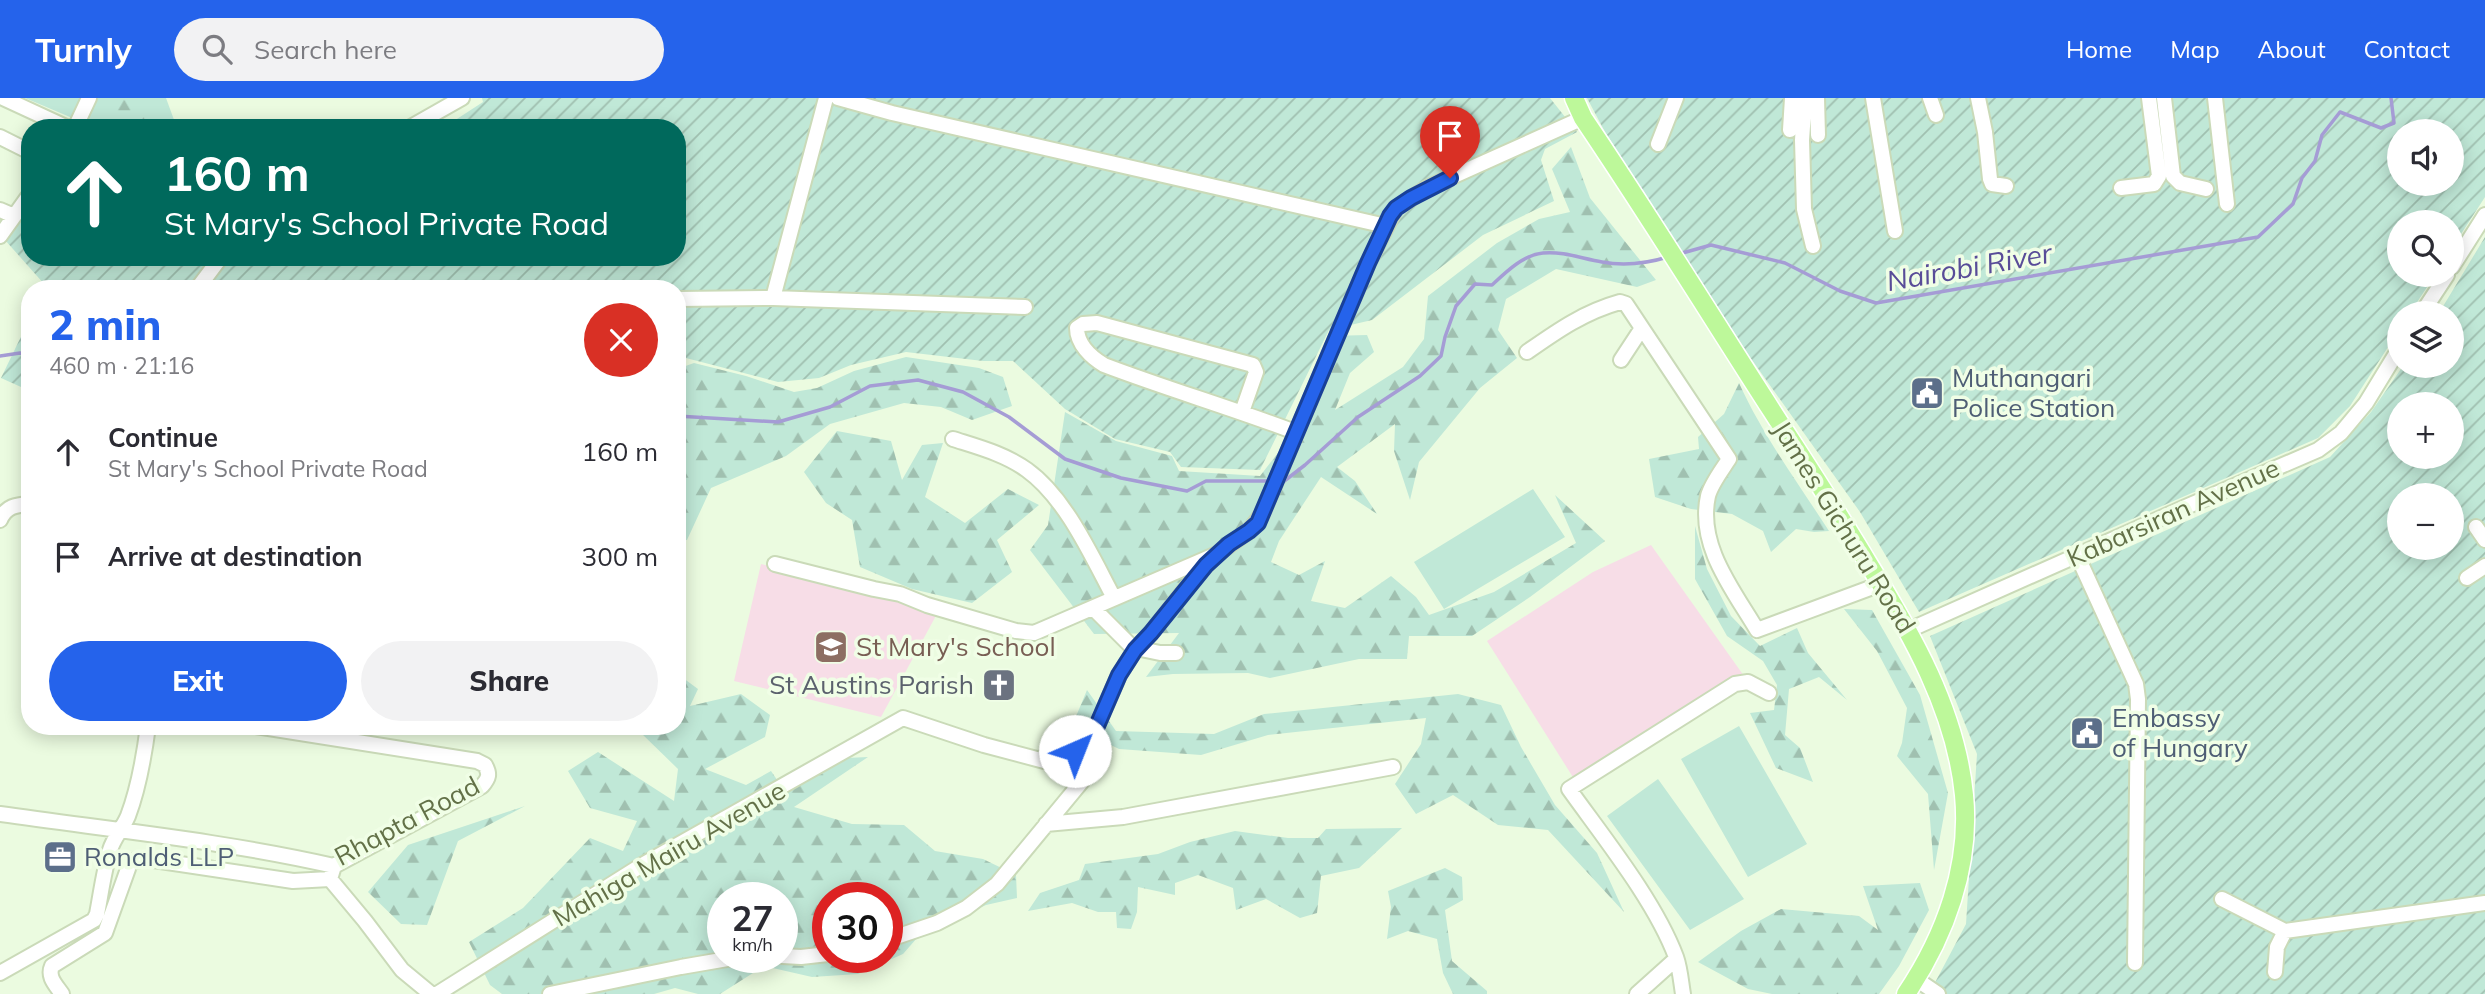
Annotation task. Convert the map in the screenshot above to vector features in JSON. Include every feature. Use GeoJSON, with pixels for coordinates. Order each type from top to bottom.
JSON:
{"type":"FeatureCollection","features":[{"type":"Feature","properties":{"kind":"main road","name":"James Gichuru Road"},"geometry":{"type":"LineString","coordinates":[[1574,98],[1583,118],[1673,255],[1909,630],[1950,729],[1964,797],[1963,844],[1958,878],[1948,913],[1923,968],[1911,987]]}},
{"type":"Feature","properties":{"kind":"street"},"geometry":{"type":"LineString","coordinates":[[3,98],[48,119]]}},
{"type":"Feature","properties":{"kind":"street"},"geometry":{"type":"LineString","coordinates":[[79,119],[89,98]]}},
{"type":"Feature","properties":{"kind":"street"},"geometry":{"type":"LineString","coordinates":[[425,119],[461,98]]}},
{"type":"Feature","properties":{"kind":"street"},"geometry":{"type":"LineString","coordinates":[[773,299],[826,98]]}},
{"type":"Feature","properties":{"kind":"street"},"geometry":{"type":"LineString","coordinates":[[838,98],[1246,196],[1386,226]]}},
{"type":"Feature","properties":{"kind":"street"},"geometry":{"type":"LineString","coordinates":[[1658,144],[1676,98]]}},
{"type":"Feature","properties":{"kind":"street"},"geometry":{"type":"LineString","coordinates":[[1790,130],[1792,98]]}},
{"type":"Feature","properties":{"kind":"street"},"geometry":{"type":"LineString","coordinates":[[1805,98],[1802,140],[1804,209],[1813,246]]}},
{"type":"Feature","properties":{"kind":"street"},"geometry":{"type":"LineString","coordinates":[[1816,98],[1818,135]]}},
{"type":"Feature","properties":{"kind":"street"},"geometry":{"type":"LineString","coordinates":[[1873,98],[1895,231]]}},
{"type":"Feature","properties":{"kind":"street"},"geometry":{"type":"LineString","coordinates":[[1930,98],[1936,115]]}},
{"type":"Feature","properties":{"kind":"street"},"geometry":{"type":"LineString","coordinates":[[1978,98],[1990,179],[1996,186],[2006,186]]}},
{"type":"Feature","properties":{"kind":"street"},"geometry":{"type":"LineString","coordinates":[[2121,188],[2154,184],[2159,176],[2149,98]]}},
{"type":"Feature","properties":{"kind":"street"},"geometry":{"type":"LineString","coordinates":[[2164,98],[2174,176],[2180,183],[2206,189]]}},
{"type":"Feature","properties":{"kind":"street"},"geometry":{"type":"LineString","coordinates":[[2215,98],[2227,204]]}},
{"type":"Feature","properties":{"kind":"street"},"geometry":{"type":"LineString","coordinates":[[903,935],[937,923],[965,908],[997,884],[1083,780],[1082,761],[1076,756],[1076,747],[1082,741],[1090,742],[1119,675],[1135,649],[1217,554],[1258,523],[1295,432],[1396,208],[1427,188],[1583,118]]}},
{"type":"Feature","properties":{"kind":"street"},"geometry":{"type":"LineString","coordinates":[[0,137],[21,148]]}},
{"type":"Feature","properties":{"kind":"street"},"geometry":{"type":"LineString","coordinates":[[0,236],[21,206]]}},
{"type":"Feature","properties":{"kind":"street"},"geometry":{"type":"LineString","coordinates":[[0,210],[14,216]]}},
{"type":"Feature","properties":{"kind":"street"},"geometry":{"type":"LineString","coordinates":[[2464,248],[2485,215]]}},
{"type":"Feature","properties":{"kind":"street"},"geometry":{"type":"LineString","coordinates":[[686,299],[1025,307]]}},
{"type":"Feature","properties":{"kind":"street"},"geometry":{"type":"LineString","coordinates":[[1527,352],[1571,321],[1620,302],[1626,304],[1729,458],[1708,496],[1709,537],[1718,564],[1757,630],[1881,584]]}},
{"type":"Feature","properties":{"kind":"street"},"geometry":{"type":"LineString","coordinates":[[1242,412],[1256,372],[1253,365],[1097,323],[1083,324],[1077,328],[1078,340],[1104,365],[1295,432]]}},
{"type":"Feature","properties":{"kind":"street"},"geometry":{"type":"LineString","coordinates":[[1622,360],[1642,328]]}},
{"type":"Feature","properties":{"kind":"street","name":"Kabarsiran Avenue"},"geometry":{"type":"LineString","coordinates":[[1909,630],[2318,450],[2342,433],[2366,403],[2387,369]]}},
{"type":"Feature","properties":{"kind":"street"},"geometry":{"type":"LineString","coordinates":[[953,439],[1008,458],[1028,470],[1045,486],[1062,507],[1115,598]]}},
{"type":"Feature","properties":{"kind":"street"},"geometry":{"type":"LineString","coordinates":[[0,520],[6,509],[21,505]]}},
{"type":"Feature","properties":{"kind":"street"},"geometry":{"type":"LineString","coordinates":[[775,564],[900,594],[927,605],[1034,633],[1217,554]]}},
{"type":"Feature","properties":{"kind":"street"},"geometry":{"type":"LineString","coordinates":[[2077,555],[2136,684],[2135,963]]}},
{"type":"Feature","properties":{"kind":"street"},"geometry":{"type":"LineString","coordinates":[[2467,578],[2485,566]]}},
{"type":"Feature","properties":{"kind":"street"},"geometry":{"type":"LineString","coordinates":[[1093,608],[1135,649],[1176,653]]}},
{"type":"Feature","properties":{"kind":"street"},"geometry":{"type":"LineString","coordinates":[[1683,994],[1676,959],[1653,912],[1616,853],[1569,789],[1735,684],[1748,682],[1769,693]]}},
{"type":"Feature","properties":{"kind":"street","name":"Mahiga Mairu Avenue"},"geometry":{"type":"LineString","coordinates":[[437,994],[642,865],[903,719],[1048,762],[1083,780]]}},
{"type":"Feature","properties":{"kind":"street"},"geometry":{"type":"LineString","coordinates":[[0,973],[94,920],[109,852],[131,808],[147,735]]}},
{"type":"Feature","properties":{"kind":"street","name":"Rhapta Road"},"geometry":{"type":"LineString","coordinates":[[0,814],[285,855],[332,873],[488,780],[489,772],[485,765],[477,761],[313,735]]}},
{"type":"Feature","properties":{"kind":"street"},"geometry":{"type":"LineString","coordinates":[[1046,824],[1123,817],[1393,767]]}},
{"type":"Feature","properties":{"kind":"street"},"geometry":{"type":"LineString","coordinates":[[62,994],[51,978],[52,967],[105,933],[124,878],[133,861],[140,859],[293,881],[332,873],[402,970],[431,994]]}},
{"type":"Feature","properties":{"kind":"street"},"geometry":{"type":"LineString","coordinates":[[2222,899],[2285,931],[2485,903]]}},
{"type":"Feature","properties":{"kind":"street"},"geometry":{"type":"LineString","coordinates":[[2275,972],[2277,947],[2285,931]]}},
{"type":"Feature","properties":{"kind":"street"},"geometry":{"type":"LineString","coordinates":[[1637,994],[1676,959]]}},
{"type":"Feature","properties":{"kind":"street"},"geometry":{"type":"LineString","coordinates":[[550,994],[707,963]]}},
{"type":"Feature","properties":{"kind":"street"},"geometry":{"type":"LineString","coordinates":[[1911,987],[1938,994]]}},
{"type":"Feature","properties":{"kind":"shaded area"},"geometry":{"type":"Polygon","coordinates":[[[1651,545],[1744,676],[1576,782],[1487,641],[1593,572],[1651,545]]]}},
{"type":"Feature","properties":{"kind":"shaded area","name":"St Mary's School"},"geometry":{"type":"Polygon","coordinates":[[[761,564],[938,612],[881,717],[734,681],[761,564]]]}},
{"type":"Feature","properties":{"kind":"green space"},"geometry":{"type":"Polygon","coordinates":[[[25,98],[166,98],[174,119],[75,119],[25,98]]]}},
{"type":"Feature","properties":{"kind":"green space"},"geometry":{"type":"Polygon","coordinates":[[[57,98],[141,98],[159,119],[116,119],[57,98]]]}},
{"type":"Feature","properties":{"kind":"green space"},"geometry":{"type":"Polygon","coordinates":[[[482,98],[1550,98],[1577,132],[1545,149],[1541,160],[1554,201],[1483,235],[1372,320],[1329,330],[1260,470],[1181,467],[1170,452],[1115,439],[1065,409],[1013,361],[983,361],[906,352],[851,365],[819,378],[778,382],[686,358],[686,280],[41,280],[28,266],[686,266],[686,119],[457,119],[483,102],[482,98]]]}},
{"type":"Feature","properties":{"kind":"green space"},"geometry":{"type":"Polygon","coordinates":[[[1587,98],[2485,98],[2485,197],[2464,229],[2464,210],[2387,210],[2387,287],[2427,287],[2418,301],[2387,301],[2387,349],[2350,406],[2318,438],[1919,612],[1860,512],[1752,360],[1605,132],[1587,98]]]}},
{"type":"Feature","properties":{"kind":"green space"},"geometry":{"type":"Polygon","coordinates":[[[1571,147],[1590,198],[1656,280],[1637,287],[1556,269],[1506,299],[1498,330],[1517,358],[1480,388],[1419,462],[1410,500],[1394,451],[1395,424],[1337,467],[1355,481],[1377,514],[1321,477],[1279,541],[1271,562],[1299,575],[1325,561],[1311,601],[1345,608],[1391,576],[1416,597],[1429,615],[1494,592],[1576,543],[1555,495],[1605,541],[1472,636],[1409,636],[1407,659],[1359,659],[1270,678],[1248,673],[1146,677],[1179,633],[1094,634],[1030,550],[1048,525],[1065,412],[1116,441],[1172,456],[1179,471],[1260,476],[1281,449],[1330,336],[1367,335],[1374,352],[1350,373],[1335,410],[1403,367],[1424,339],[1428,296],[1497,243],[1539,219],[1570,212],[1552,169],[1571,147]]]}},
{"type":"Feature","properties":{"kind":"green space"},"geometry":{"type":"Polygon","coordinates":[[[21,217],[21,258],[5,240],[21,217]]]}},
{"type":"Feature","properties":{"kind":"green space"},"geometry":{"type":"Polygon","coordinates":[[[2485,237],[2485,994],[1929,994],[1966,924],[1977,754],[1930,636],[2330,457],[2371,412],[2395,378],[2464,378],[2464,301],[2446,301],[2455,287],[2464,287],[2464,272],[2485,237]]]}},
{"type":"Feature","properties":{"kind":"green space"},"geometry":{"type":"Polygon","coordinates":[[[21,337],[21,387],[1,378],[21,337]]]}},
{"type":"Feature","properties":{"kind":"green space"},"geometry":{"type":"Polygon","coordinates":[[[906,357],[979,368],[1003,377],[1012,406],[972,420],[941,407],[904,403],[830,424],[786,456],[711,488],[686,540],[686,366],[694,363],[794,392],[817,388],[854,371],[906,357]]]}},
{"type":"Feature","properties":{"kind":"green space"},"geometry":{"type":"Polygon","coordinates":[[[1739,383],[1770,440],[1829,531],[1796,529],[1771,552],[1763,531],[1732,514],[1691,509],[1655,497],[1649,459],[1699,449],[1698,437],[1724,414],[1739,383]]]}},
{"type":"Feature","properties":{"kind":"green space"},"geometry":{"type":"Polygon","coordinates":[[[837,431],[891,441],[902,480],[922,445],[943,443],[925,497],[965,523],[1008,489],[1039,505],[997,540],[1012,572],[972,603],[912,589],[860,567],[852,520],[826,503],[804,472],[837,431]]]}},
{"type":"Feature","properties":{"kind":"green space"},"geometry":{"type":"Polygon","coordinates":[[[1533,489],[1565,537],[1444,609],[1414,562],[1533,489]]]}},
{"type":"Feature","properties":{"kind":"green space"},"geometry":{"type":"Polygon","coordinates":[[[1695,526],[1707,569],[1731,616],[1760,646],[1797,628],[1808,653],[1847,700],[1819,677],[1789,689],[1785,735],[1800,748],[1813,782],[1776,768],[1750,713],[1774,710],[1777,685],[1763,661],[1727,636],[1695,579],[1695,526]]]}},
{"type":"Feature","properties":{"kind":"green space"},"geometry":{"type":"Polygon","coordinates":[[[1844,609],[1872,610],[1920,695],[1948,793],[1934,870],[1928,794],[1897,756],[1902,743],[1907,708],[1877,651],[1844,609]]]}},
{"type":"Feature","properties":{"kind":"green space"},"geometry":{"type":"Polygon","coordinates":[[[686,680],[698,689],[690,706],[741,694],[770,715],[765,737],[705,769],[746,785],[771,771],[786,793],[846,758],[868,757],[794,807],[852,824],[904,825],[935,851],[983,859],[1016,875],[1017,898],[986,905],[917,938],[903,954],[903,882],[812,882],[812,973],[860,973],[812,977],[795,973],[798,973],[798,882],[707,882],[707,973],[753,973],[720,994],[698,994],[675,988],[654,994],[502,994],[490,985],[469,942],[523,908],[590,838],[623,851],[637,821],[590,808],[568,771],[598,752],[674,801],[678,769],[643,735],[686,735],[686,680]]]}},
{"type":"Feature","properties":{"kind":"green space"},"geometry":{"type":"Polygon","coordinates":[[[1087,690],[1116,731],[1214,734],[1264,714],[1458,694],[1501,705],[1521,747],[1555,805],[1597,853],[1624,912],[1548,830],[1498,825],[1453,795],[1416,814],[1395,784],[1421,744],[1426,718],[1268,735],[1201,755],[1119,749],[1072,726],[1087,690]]]}},
{"type":"Feature","properties":{"kind":"green space"},"geometry":{"type":"Polygon","coordinates":[[[1739,726],[1807,844],[1748,877],[1681,759],[1739,726]]]}},
{"type":"Feature","properties":{"kind":"green space"},"geometry":{"type":"Polygon","coordinates":[[[1658,779],[1744,899],[1690,930],[1607,816],[1658,779]]]}},
{"type":"Feature","properties":{"kind":"green space"},"geometry":{"type":"Polygon","coordinates":[[[525,806],[458,841],[427,925],[401,924],[368,892],[408,845],[525,806]]]}},
{"type":"Feature","properties":{"kind":"green space"},"geometry":{"type":"Polygon","coordinates":[[[1402,828],[1359,868],[1321,876],[1317,913],[1300,918],[1266,899],[1236,910],[1233,888],[1198,875],[1175,883],[1175,895],[1138,887],[1137,912],[1131,929],[1117,928],[1116,912],[1098,912],[1072,903],[1028,911],[1040,893],[1079,880],[1085,864],[1158,854],[1190,842],[1235,831],[1288,838],[1318,838],[1326,829],[1402,828]]]}},
{"type":"Feature","properties":{"kind":"green space"},"geometry":{"type":"Polygon","coordinates":[[[1445,868],[1462,877],[1463,900],[1445,910],[1452,961],[1487,991],[1487,994],[1453,994],[1443,973],[1437,939],[1408,931],[1387,939],[1391,907],[1388,891],[1445,868]]]}},
{"type":"Feature","properties":{"kind":"green space"},"geometry":{"type":"Polygon","coordinates":[[[1920,883],[1929,910],[1899,966],[1879,994],[1772,994],[1748,989],[1698,962],[1741,931],[1781,909],[1859,916],[1878,930],[1863,886],[1920,883]]]}},
{"type":"Feature","properties":{"kind":"waterway","name":"Nairobi River"},"geometry":{"type":"LineString","coordinates":[[1679,254],[1711,245],[1785,263],[1840,291],[1876,303],[2258,237],[2293,204],[2302,178],[2315,161],[2322,135],[2340,112],[2381,128],[2394,123],[2391,98]]}},
{"type":"Feature","properties":{"kind":"waterway","name":"Nairobi River"},"geometry":{"type":"LineString","coordinates":[[1279,481],[1283,482],[1358,417],[1420,376],[1441,356],[1456,306],[1475,284],[1492,285],[1522,261],[1543,253],[1565,254],[1619,264],[1668,257]]}},
{"type":"Feature","properties":{"kind":"waterway"},"geometry":{"type":"LineString","coordinates":[[0,356],[21,353]]}},
{"type":"Feature","properties":{"kind":"waterway"},"geometry":{"type":"LineString","coordinates":[[686,417],[778,422],[830,407],[870,386],[918,380],[963,392],[1009,417],[1065,459],[1121,478],[1187,491],[1206,481],[1271,481]]}},
{"type":"Feature","properties":{"kind":"place","name":"Muthangari Police Station"},"geometry":{"type":"Point","coordinates":[1927,393]}},
{"type":"Feature","properties":{"kind":"place","name":"St Mary's School"},"geometry":{"type":"Point","coordinates":[831,647]}},
{"type":"Feature","properties":{"kind":"place","name":"St Austins Parish"},"geometry":{"type":"Point","coordinates":[999,685]}},
{"type":"Feature","properties":{"kind":"place","name":"Embassy of Hungary"},"geometry":{"type":"Point","coordinates":[2087,733]}},
{"type":"Feature","properties":{"kind":"place","name":"Ronalds LLP"},"geometry":{"type":"Point","coordinates":[60,857]}},
{"type":"Feature","properties":{"kind":"route"},"geometry":{"type":"LineString","coordinates":[[1075,751],[1082,741],[1090,742],[1112,689],[1135,650],[1206,565],[1258,523],[1390,216],[1396,208],[1411,198],[1450,178]]}}]}
